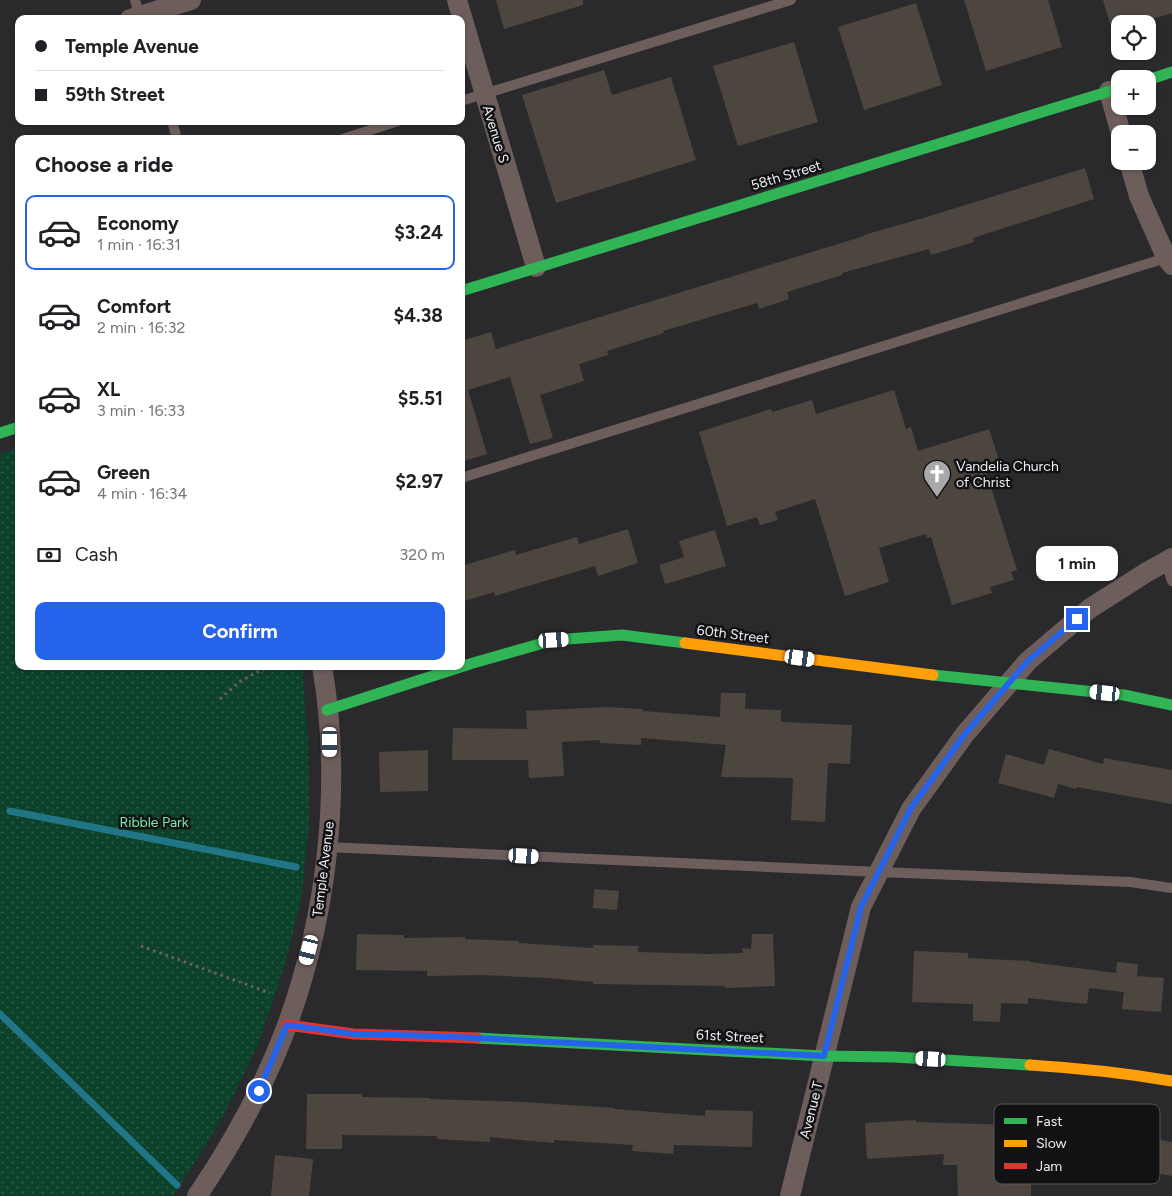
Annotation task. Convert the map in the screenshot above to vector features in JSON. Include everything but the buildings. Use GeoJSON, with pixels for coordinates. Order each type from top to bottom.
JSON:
{"type":"FeatureCollection","features":[{"type":"Feature","properties":{"kind":"street"},"geometry":{"type":"LineString","coordinates":[[136,13],[191,0]]}},
{"type":"Feature","properties":{"kind":"street","name":"Avenue S"},"geometry":{"type":"LineString","coordinates":[[456,0],[461,15]]}},
{"type":"Feature","properties":{"kind":"street","name":"Avenue S"},"geometry":{"type":"LineString","coordinates":[[465,29],[536,268]]}},
{"type":"Feature","properties":{"kind":"street"},"geometry":{"type":"LineString","coordinates":[[1156,77],[1172,72]]}},
{"type":"Feature","properties":{"kind":"street","name":"58th Street"},"geometry":{"type":"LineString","coordinates":[[465,290],[1111,91]]}},
{"type":"Feature","properties":{"kind":"street"},"geometry":{"type":"LineString","coordinates":[[1132,170],[1139,196],[1170,259]]}},
{"type":"Feature","properties":{"kind":"street"},"geometry":{"type":"LineString","coordinates":[[0,433],[15,428]]}},
{"type":"Feature","properties":{"kind":"street","name":"Avenue T"},"geometry":{"type":"LineString","coordinates":[[790,1196],[861,907],[911,808],[965,734],[1028,661],[1089,609],[1169,560]]}},
{"type":"Feature","properties":{"kind":"street","name":"60th Street"},"geometry":{"type":"LineString","coordinates":[[465,665],[554,640],[622,635],[919,674],[1124,695],[1172,706]]}},
{"type":"Feature","properties":{"kind":"street","name":"Temple Avenue"},"geometry":{"type":"LineString","coordinates":[[197,1196],[231,1144],[259,1091],[287,1025],[302,979],[316,921],[326,862],[330,802],[330,742],[322,670]]}},
{"type":"Feature","properties":{"kind":"street","name":"60th Street"},"geometry":{"type":"LineString","coordinates":[[327,710],[449,670]]}},
{"type":"Feature","properties":{"kind":"street","name":"61st Street"},"geometry":{"type":"LineString","coordinates":[[287,1025],[354,1034],[437,1036],[824,1056],[894,1057],[1080,1068],[1172,1081]]}},
{"type":"Feature","properties":{"kind":"lane"},"geometry":{"type":"LineString","coordinates":[[465,101],[791,0]]}},
{"type":"Feature","properties":{"kind":"lane"},"geometry":{"type":"LineString","coordinates":[[355,135],[386,125]]}},
{"type":"Feature","properties":{"kind":"lane"},"geometry":{"type":"LineString","coordinates":[[465,477],[1170,259]]}},
{"type":"Feature","properties":{"kind":"lane"},"geometry":{"type":"LineString","coordinates":[[1169,560],[1172,581]]}},
{"type":"Feature","properties":{"kind":"lane"},"geometry":{"type":"LineString","coordinates":[[327,847],[1130,882],[1172,888]]}},
{"type":"Feature","properties":{"kind":"path"},"geometry":{"type":"LineString","coordinates":[[220,699],[240,682],[261,670]]}},
{"type":"Feature","properties":{"kind":"path"},"geometry":{"type":"LineString","coordinates":[[140,946],[270,993]]}},
{"type":"Feature","properties":{"kind":"green space","name":"Ribble Park"},"geometry":{"type":"Polygon","coordinates":[[[15,449],[15,670],[302,670],[308,742],[309,824],[301,900],[285,965],[259,1042],[224,1115],[173,1196],[0,1196],[0,454],[15,449]]]}},
{"type":"Feature","properties":{"kind":"waterway"},"geometry":{"type":"LineString","coordinates":[[10,811],[296,867]]}},
{"type":"Feature","properties":{"kind":"waterway"},"geometry":{"type":"LineString","coordinates":[[0,1014],[177,1185]]}},
{"type":"Feature","properties":{"kind":"traffic: fast"},"geometry":{"type":"LineString","coordinates":[[1156,77],[1172,72]]}},
{"type":"Feature","properties":{"kind":"traffic: fast"},"geometry":{"type":"LineString","coordinates":[[465,290],[1111,91]]}},
{"type":"Feature","properties":{"kind":"traffic: fast"},"geometry":{"type":"LineString","coordinates":[[0,433],[15,428]]}},
{"type":"Feature","properties":{"kind":"traffic: fast"},"geometry":{"type":"LineString","coordinates":[[465,666],[554,640],[622,635],[685,643]]}},
{"type":"Feature","properties":{"kind":"traffic: fast"},"geometry":{"type":"LineString","coordinates":[[327,710],[451,670]]}},
{"type":"Feature","properties":{"kind":"traffic: fast"},"geometry":{"type":"LineString","coordinates":[[933,675],[1124,695],[1172,705]]}},
{"type":"Feature","properties":{"kind":"traffic: fast"},"geometry":{"type":"LineString","coordinates":[[477,1038],[1030,1065]]}},
{"type":"Feature","properties":{"kind":"traffic: slow"},"geometry":{"type":"LineString","coordinates":[[685,643],[933,675]]}},
{"type":"Feature","properties":{"kind":"traffic: slow"},"geometry":{"type":"LineString","coordinates":[[1030,1065],[1101,1071],[1172,1081]]}},
{"type":"Feature","properties":{"kind":"traffic: jam"},"geometry":{"type":"LineString","coordinates":[[287,1025],[354,1034],[477,1038]]}},
{"type":"Feature","properties":{"kind":"place","name":"Vandelia Church of Christ"},"geometry":{"type":"Point","coordinates":[937,498]}},
{"type":"Feature","properties":{"kind":"route"},"geometry":{"type":"LineString","coordinates":[[259,1091],[287,1025],[354,1034],[437,1036],[824,1056],[861,907],[911,808],[965,734],[1028,661],[1077,619]]}}]}
